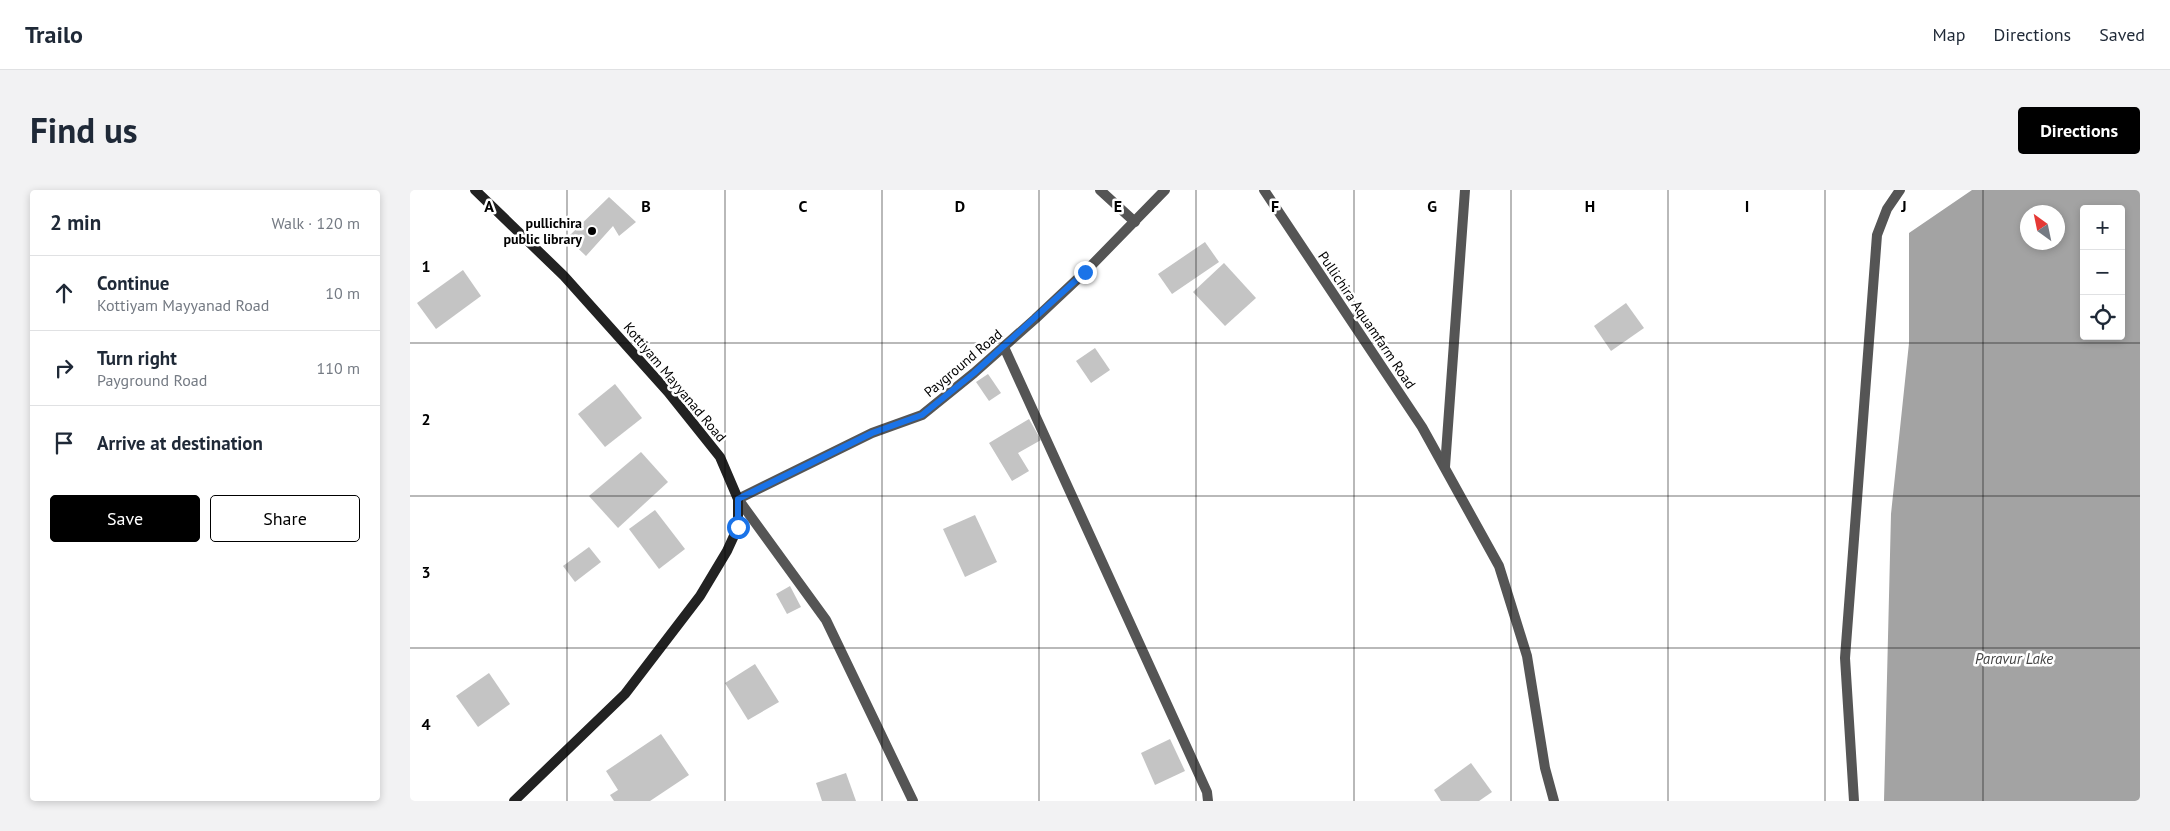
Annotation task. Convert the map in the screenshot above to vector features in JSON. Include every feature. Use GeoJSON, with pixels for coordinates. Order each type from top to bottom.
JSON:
{"type":"FeatureCollection","features":[{"type":"Feature","properties":{"kind":"main road","name":"Kottiyam Mayyanad Road"},"geometry":{"type":"LineString","coordinates":[[475,190],[564,276],[668,392],[720,457],[738,499],[738,527],[727,551],[700,596],[625,694],[514,801]]}},
{"type":"Feature","properties":{"kind":"street"},"geometry":{"type":"LineString","coordinates":[[1100,190],[1135,222]]}},
{"type":"Feature","properties":{"kind":"street","name":"Payground Road"},"geometry":{"type":"LineString","coordinates":[[738,499],[872,433],[922,415],[1004,347],[1085,272],[1165,190]]}},
{"type":"Feature","properties":{"kind":"street","name":"Pullichira Aquamfarm Road"},"geometry":{"type":"LineString","coordinates":[[1264,190],[1422,427],[1499,566],[1527,656],[1545,768],[1554,801]]}},
{"type":"Feature","properties":{"kind":"street"},"geometry":{"type":"LineString","coordinates":[[1445,468],[1465,190]]}},
{"type":"Feature","properties":{"kind":"street"},"geometry":{"type":"LineString","coordinates":[[1854,801],[1845,658],[1876,245],[1877,235],[1887,209],[1900,190]]}},
{"type":"Feature","properties":{"kind":"street"},"geometry":{"type":"LineString","coordinates":[[1004,347],[1207,792],[1208,801]]}},
{"type":"Feature","properties":{"kind":"street"},"geometry":{"type":"LineString","coordinates":[[738,499],[826,620],[913,801]]}},
{"type":"Feature","properties":{"kind":"water","name":"Paravur Lake"},"geometry":{"type":"Polygon","coordinates":[[[1972,190],[2140,190],[2140,801],[1884,801],[1891,514],[1909,343],[1909,233],[1972,190]]]}},
{"type":"Feature","properties":{"kind":"building","name":"pullichira public library"},"geometry":{"type":"Polygon","coordinates":[[[609,197],[636,222],[619,236],[613,226],[586,256],[567,238],[609,197]]]}},
{"type":"Feature","properties":{"kind":"building"},"geometry":{"type":"Polygon","coordinates":[[[1205,242],[1219,262],[1172,294],[1158,274],[1205,242]]]}},
{"type":"Feature","properties":{"kind":"building"},"geometry":{"type":"Polygon","coordinates":[[[1224,263],[1256,298],[1225,326],[1193,292],[1224,263]]]}},
{"type":"Feature","properties":{"kind":"building"},"geometry":{"type":"Polygon","coordinates":[[[463,270],[481,296],[436,329],[417,303],[463,270]]]}},
{"type":"Feature","properties":{"kind":"building"},"geometry":{"type":"Polygon","coordinates":[[[1626,303],[1644,328],[1611,351],[1594,326],[1626,303]]]}},
{"type":"Feature","properties":{"kind":"building"},"geometry":{"type":"Polygon","coordinates":[[[1095,348],[1110,370],[1091,383],[1076,361],[1095,348]]]}},
{"type":"Feature","properties":{"kind":"building"},"geometry":{"type":"Polygon","coordinates":[[[988,374],[1001,393],[989,401],[976,382],[988,374]]]}},
{"type":"Feature","properties":{"kind":"building"},"geometry":{"type":"Polygon","coordinates":[[[615,384],[642,418],[605,447],[578,414],[615,384]]]}},
{"type":"Feature","properties":{"kind":"building"},"geometry":{"type":"Polygon","coordinates":[[[1029,419],[1041,440],[1018,453],[1029,471],[1012,481],[989,443],[1029,419]]]}},
{"type":"Feature","properties":{"kind":"building"},"geometry":{"type":"Polygon","coordinates":[[[641,452],[668,482],[618,528],[589,496],[641,452]]]}},
{"type":"Feature","properties":{"kind":"building"},"geometry":{"type":"Polygon","coordinates":[[[655,510],[685,549],[659,569],[629,529],[655,510]]]}},
{"type":"Feature","properties":{"kind":"building"},"geometry":{"type":"Polygon","coordinates":[[[975,515],[997,562],[965,577],[943,529],[975,515]]]}},
{"type":"Feature","properties":{"kind":"building"},"geometry":{"type":"Polygon","coordinates":[[[589,547],[601,562],[575,582],[563,566],[589,547]]]}},
{"type":"Feature","properties":{"kind":"building"},"geometry":{"type":"Polygon","coordinates":[[[790,586],[801,607],[787,614],[776,594],[790,586]]]}},
{"type":"Feature","properties":{"kind":"building"},"geometry":{"type":"Polygon","coordinates":[[[755,664],[779,702],[748,720],[725,683],[755,664]]]}},
{"type":"Feature","properties":{"kind":"building"},"geometry":{"type":"Polygon","coordinates":[[[489,673],[510,704],[478,727],[456,696],[489,673]]]}},
{"type":"Feature","properties":{"kind":"building"},"geometry":{"type":"Polygon","coordinates":[[[661,734],[689,775],[650,801],[614,801],[610,795],[618,790],[606,771],[661,734]]]}},
{"type":"Feature","properties":{"kind":"building"},"geometry":{"type":"Polygon","coordinates":[[[1170,739],[1185,771],[1155,785],[1141,753],[1170,739]]]}},
{"type":"Feature","properties":{"kind":"building"},"geometry":{"type":"Polygon","coordinates":[[[1471,763],[1492,792],[1479,801],[1441,801],[1434,790],[1471,763]]]}},
{"type":"Feature","properties":{"kind":"building"},"geometry":{"type":"Polygon","coordinates":[[[846,773],[856,801],[822,801],[816,783],[846,773]]]}},
{"type":"Feature","properties":{"kind":"place","name":"pullichira public library"},"geometry":{"type":"Point","coordinates":[592,231]}},
{"type":"Feature","properties":{"kind":"route"},"geometry":{"type":"LineString","coordinates":[[738,527],[738,499],[872,433],[922,415],[974,373],[1085,272]]}}]}
